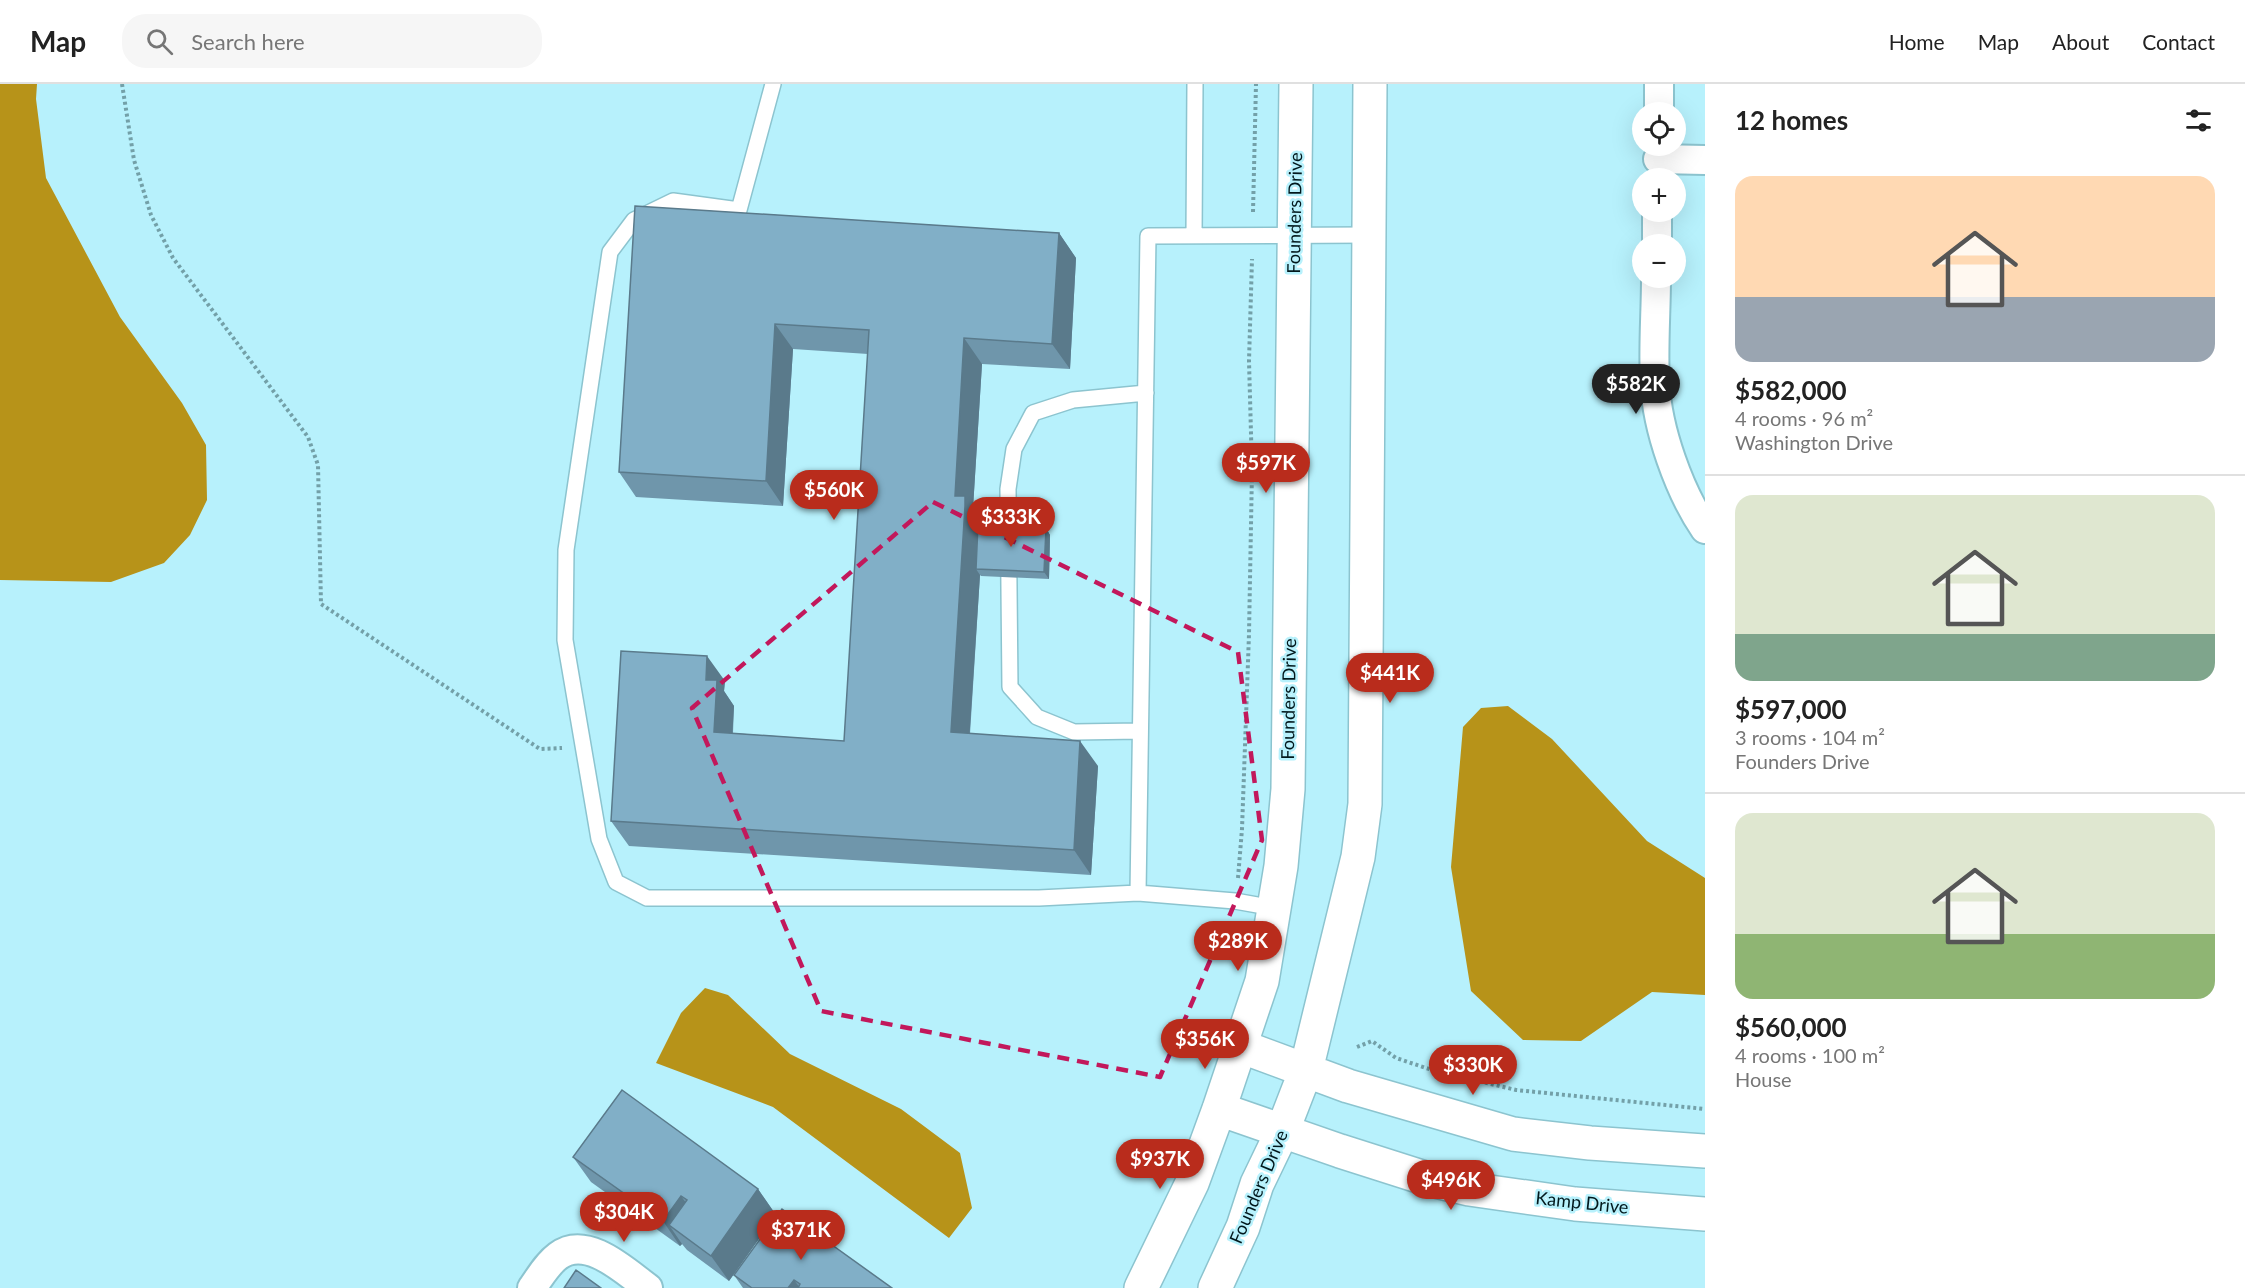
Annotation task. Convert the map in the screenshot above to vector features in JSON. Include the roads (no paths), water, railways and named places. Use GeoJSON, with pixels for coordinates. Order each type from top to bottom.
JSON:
{"type":"FeatureCollection","features":[{"type":"Feature","properties":{"kind":"main road","name":"Founders Drive"},"geometry":{"type":"LineString","coordinates":[[1141,1288],[1191,1183],[1219,1109],[1262,981],[1281,866],[1288,789],[1296,84]]}},
{"type":"Feature","properties":{"kind":"main road","name":"Founders Drive"},"geometry":{"type":"LineString","coordinates":[[1215,1288],[1243,1227],[1257,1185],[1282,1132],[1306,1070],[1358,857],[1365,804],[1370,84]]}},
{"type":"Feature","properties":{"kind":"main road"},"geometry":{"type":"LineString","coordinates":[[1240,1046],[1348,1086],[1513,1134],[1705,1152]]}},
{"type":"Feature","properties":{"kind":"main road","name":"Kamp Drive"},"geometry":{"type":"LineString","coordinates":[[1219,1109],[1282,1132],[1469,1190],[1563,1203],[1705,1214]]}},
{"type":"Feature","properties":{"kind":"street"},"geometry":{"type":"LineString","coordinates":[[1659,84],[1659,102]]}},
{"type":"Feature","properties":{"kind":"street"},"geometry":{"type":"LineString","coordinates":[[1658,161],[1705,160]]}},
{"type":"Feature","properties":{"kind":"street"},"geometry":{"type":"LineString","coordinates":[[1656,288],[1654,384],[1663,438],[1678,476],[1705,529]]}},
{"type":"Feature","properties":{"kind":"street"},"geometry":{"type":"LineString","coordinates":[[532,1288],[546,1268],[560,1254],[577,1248],[598,1254],[648,1288]]}},
{"type":"Feature","properties":{"kind":"lane"},"geometry":{"type":"LineString","coordinates":[[773,84],[739,210],[673,201],[634,220],[610,252],[566,550],[565,640],[599,839],[616,882],[647,898],[1039,898],[1138,893],[1235,901],[1274,908]]}},
{"type":"Feature","properties":{"kind":"lane"},"geometry":{"type":"LineString","coordinates":[[1194,236],[1195,84]]}},
{"type":"Feature","properties":{"kind":"lane"},"geometry":{"type":"LineString","coordinates":[[1138,893],[1148,236],[1370,236]]}},
{"type":"Feature","properties":{"kind":"lane"},"geometry":{"type":"LineString","coordinates":[[1140,731],[1074,732],[1037,717],[1010,687],[1008,489],[1014,449],[1033,413],[1073,400],[1146,393]]}}]}
